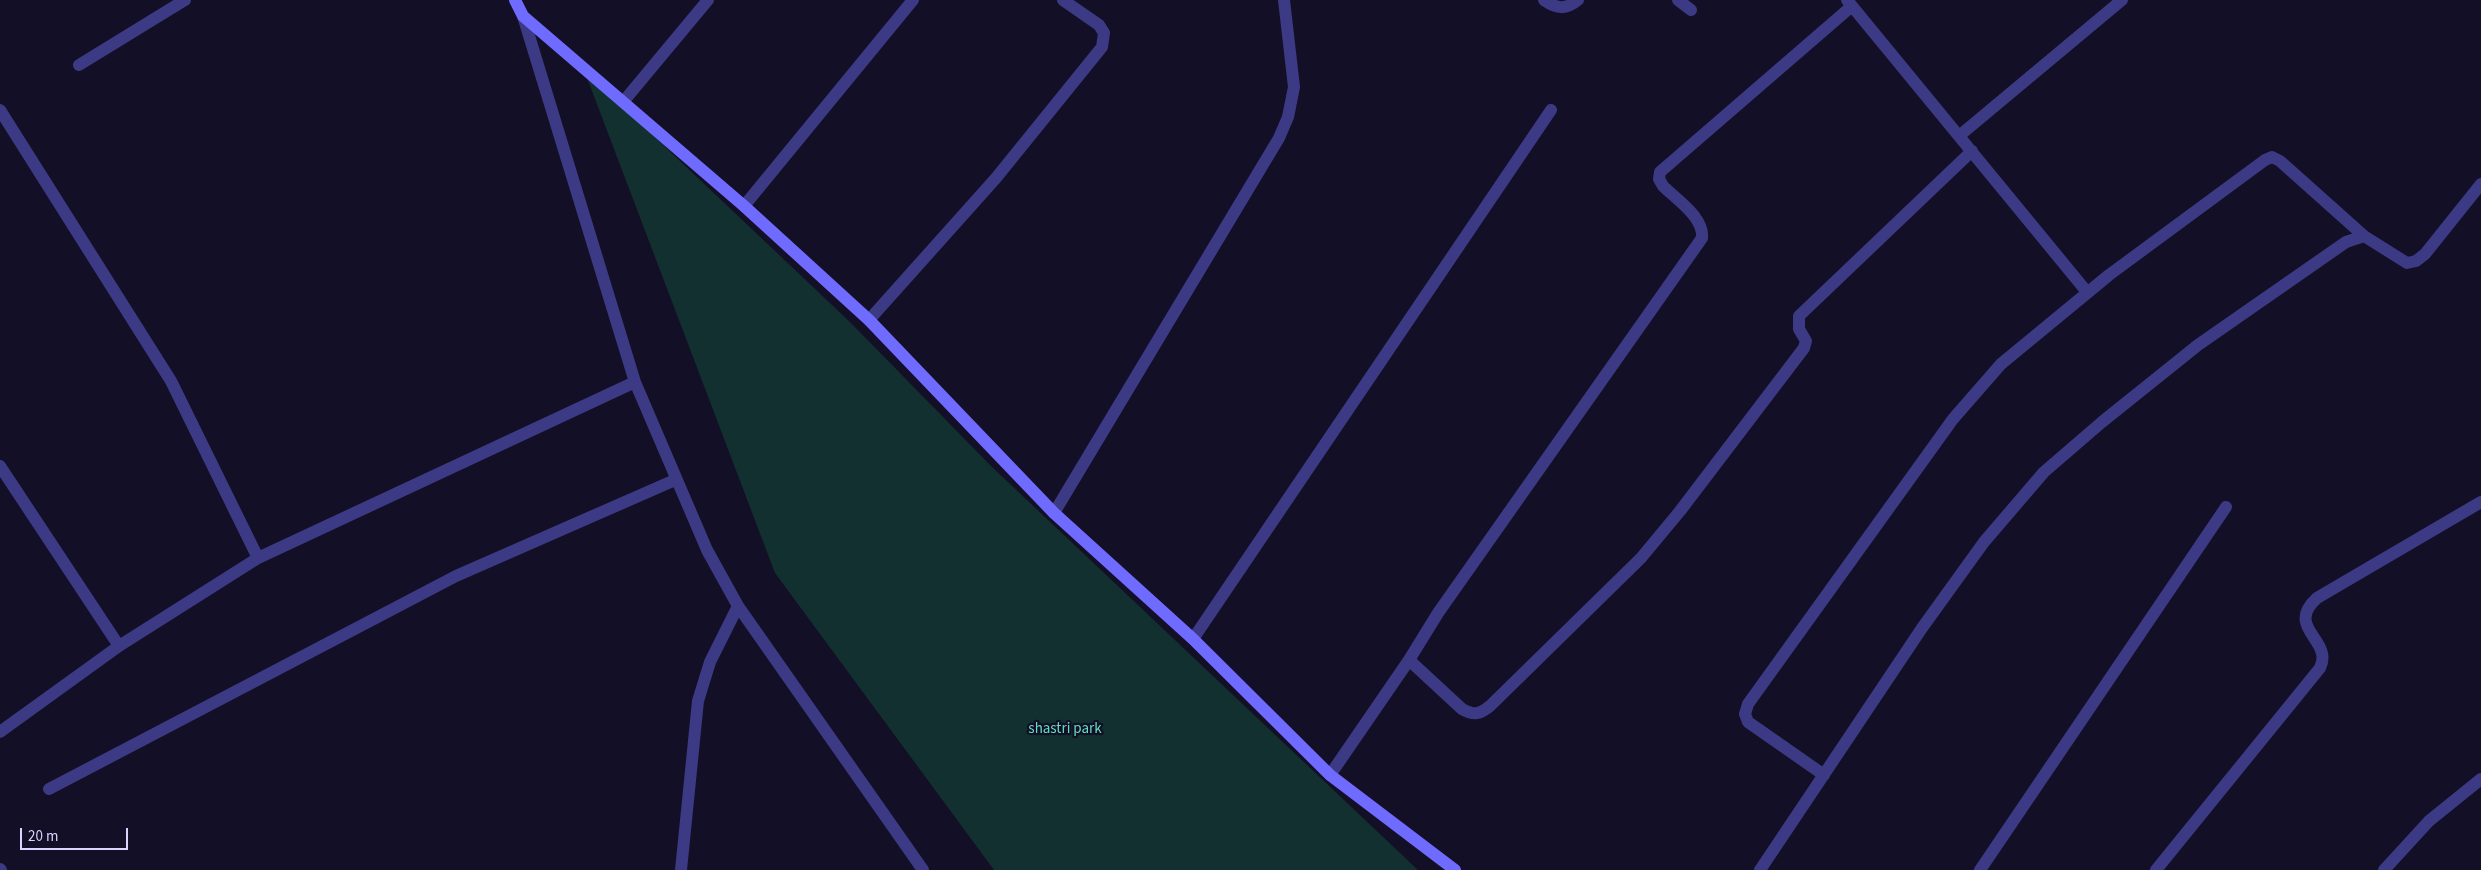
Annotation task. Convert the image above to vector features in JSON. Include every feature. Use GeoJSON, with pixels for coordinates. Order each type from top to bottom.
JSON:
{"type":"FeatureCollection","features":[{"type":"Feature","properties":{"kind":"street"},"geometry":{"type":"LineString","coordinates":[[80,65],[185,0]]}},
{"type":"Feature","properties":{"kind":"street"},"geometry":{"type":"LineString","coordinates":[[515,0],[523,16],[635,382],[675,480],[707,550],[738,606],[923,870]]}},
{"type":"Feature","properties":{"kind":"street"},"geometry":{"type":"LineString","coordinates":[[623,102],[708,0]]}},
{"type":"Feature","properties":{"kind":"street"},"geometry":{"type":"LineString","coordinates":[[744,206],[913,0]]}},
{"type":"Feature","properties":{"kind":"street"},"geometry":{"type":"LineString","coordinates":[[868,320],[996,178],[1102,46],[1104,33],[1099,25],[1063,0]]}},
{"type":"Feature","properties":{"kind":"street"},"geometry":{"type":"LineString","coordinates":[[1054,513],[1279,138],[1288,117],[1294,87],[1284,0]]}},
{"type":"Feature","properties":{"kind":"street"},"geometry":{"type":"LineString","coordinates":[[1544,0],[1560,9],[1568,8],[1578,0]]}},
{"type":"Feature","properties":{"kind":"street"},"geometry":{"type":"LineString","coordinates":[[1678,0],[1691,10]]}},
{"type":"Feature","properties":{"kind":"street"},"geometry":{"type":"LineString","coordinates":[[1959,136],[2122,0]]}},
{"type":"Feature","properties":{"kind":"street"},"geometry":{"type":"LineString","coordinates":[[1330,775],[1409,660],[1438,612],[1702,238],[1703,230],[1699,222],[1663,186],[1658,179],[1660,172],[1850,3],[2087,292]]}},
{"type":"Feature","properties":{"kind":"street"},"geometry":{"type":"LineString","coordinates":[[523,16],[744,206],[868,320],[1054,513],[1193,639],[1330,775],[1455,870]]}},
{"type":"Feature","properties":{"kind":"street"},"geometry":{"type":"LineString","coordinates":[[0,110],[171,381],[258,558]]}},
{"type":"Feature","properties":{"kind":"street"},"geometry":{"type":"LineString","coordinates":[[1193,639],[1551,110]]}},
{"type":"Feature","properties":{"kind":"street"},"geometry":{"type":"LineString","coordinates":[[1409,660],[1462,709],[1471,714],[1481,713],[1490,706],[1641,558],[1680,511],[1804,348],[1806,341],[1798,323],[1799,316],[1972,151]]}},
{"type":"Feature","properties":{"kind":"street"},"geometry":{"type":"LineString","coordinates":[[1824,775],[1754,727],[1745,714],[1748,704],[1954,419],[2001,364],[2087,292],[2265,160],[2272,157],[2280,161],[2364,236],[2408,263],[2416,261],[2425,254],[2481,184]]}},
{"type":"Feature","properties":{"kind":"street"},"geometry":{"type":"LineString","coordinates":[[1760,870],[1922,628],[1984,542],[2044,472],[2102,422],[2198,345],[2346,242],[2364,236]]}},
{"type":"Feature","properties":{"kind":"street"},"geometry":{"type":"LineString","coordinates":[[0,732],[119,646],[258,558],[635,382]]}},
{"type":"Feature","properties":{"kind":"street"},"geometry":{"type":"LineString","coordinates":[[0,466],[119,646]]}},
{"type":"Feature","properties":{"kind":"street"},"geometry":{"type":"LineString","coordinates":[[50,789],[456,576],[675,480]]}},
{"type":"Feature","properties":{"kind":"street"},"geometry":{"type":"LineString","coordinates":[[2156,870],[2320,668],[2323,662],[2323,654],[2306,622],[2304,614],[2308,606],[2317,598],[2481,502]]}},
{"type":"Feature","properties":{"kind":"street"},"geometry":{"type":"LineString","coordinates":[[1980,870],[2226,507]]}},
{"type":"Feature","properties":{"kind":"street"},"geometry":{"type":"LineString","coordinates":[[681,870],[698,702],[710,662],[738,606]]}},
{"type":"Feature","properties":{"kind":"street"},"geometry":{"type":"LineString","coordinates":[[2384,870],[2429,821],[2481,780]]}},
{"type":"Feature","properties":{"kind":"green space","name":"shastri park"},"geometry":{"type":"Polygon","coordinates":[[[584,70],[851,323],[991,466],[1418,870],[994,870],[775,573],[584,70]]]}}]}
